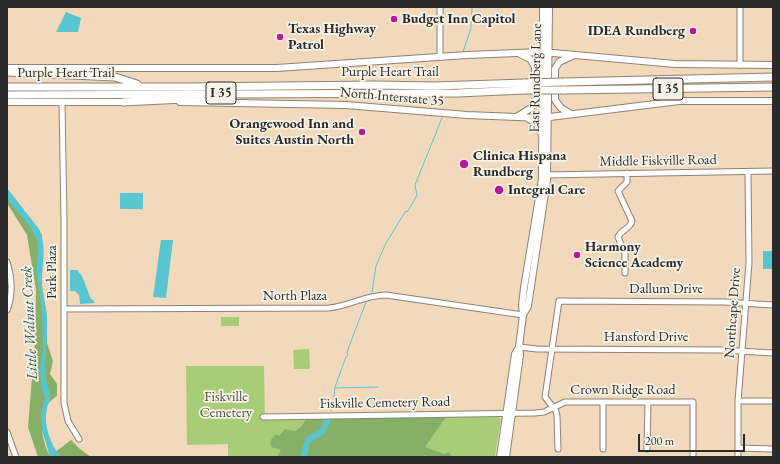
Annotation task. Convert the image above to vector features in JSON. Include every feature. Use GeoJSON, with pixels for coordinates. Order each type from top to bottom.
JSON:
{"type":"FeatureCollection","features":[{"type":"Feature","properties":{"kind":"highway"},"geometry":{"type":"LineString","coordinates":[[7,72],[115,77],[142,86]]}},
{"type":"Feature","properties":{"kind":"highway","name":"Purple Heart Trail"},"geometry":{"type":"LineString","coordinates":[[7,87],[374,85],[525,87],[773,78]]}},
{"type":"Feature","properties":{"kind":"highway","name":"Purple Heart Trail"},"geometry":{"type":"LineString","coordinates":[[564,86],[773,87]]}},
{"type":"Feature","properties":{"kind":"highway","name":"Purple Heart Trail"},"geometry":{"type":"LineString","coordinates":[[7,95],[458,93],[525,87]]}},
{"type":"Feature","properties":{"kind":"highway"},"geometry":{"type":"LineString","coordinates":[[123,102],[165,99],[258,97],[280,94]]}},
{"type":"Feature","properties":{"kind":"main road","name":"East Rundberg Lane"},"geometry":{"type":"LineString","coordinates":[[543,7],[542,39],[545,52]]}},
{"type":"Feature","properties":{"kind":"main road","name":"East Rundberg Lane"},"geometry":{"type":"LineString","coordinates":[[506,457],[515,354],[519,347],[524,315],[522,305],[524,288],[545,175],[545,52],[549,7]]}},
{"type":"Feature","properties":{"kind":"main road"},"geometry":{"type":"LineString","coordinates":[[528,53],[538,47],[542,39]]}},
{"type":"Feature","properties":{"kind":"main road","name":"North Interstate 35"},"geometry":{"type":"LineString","coordinates":[[7,68],[278,68],[440,57],[545,52],[675,64],[773,65]]}},
{"type":"Feature","properties":{"kind":"main road"},"geometry":{"type":"LineString","coordinates":[[516,53],[526,56],[535,67],[536,98],[534,104],[528,111],[516,117]]}},
{"type":"Feature","properties":{"kind":"main road"},"geometry":{"type":"LineString","coordinates":[[571,114],[561,108],[556,100],[555,69],[559,62],[573,55]]}},
{"type":"Feature","properties":{"kind":"main road","name":"North Interstate 35"},"geometry":{"type":"LineString","coordinates":[[7,102],[281,103],[346,105],[467,115],[545,118],[679,101],[773,100]]}},
{"type":"Feature","properties":{"kind":"main road"},"geometry":{"type":"LineString","coordinates":[[526,118],[536,124],[542,134]]}},
{"type":"Feature","properties":{"kind":"main road","name":"East Rundberg Lane"},"geometry":{"type":"LineString","coordinates":[[545,118],[542,134],[545,175]]}},
{"type":"Feature","properties":{"kind":"main road","name":"East Rundberg Lane"},"geometry":{"type":"LineString","coordinates":[[500,457],[509,413]]}},
{"type":"Feature","properties":{"kind":"street"},"geometry":{"type":"LineString","coordinates":[[440,7],[440,57]]}},
{"type":"Feature","properties":{"kind":"street"},"geometry":{"type":"LineString","coordinates":[[740,7],[740,65]]}},
{"type":"Feature","properties":{"kind":"street","name":"Park Plaza"},"geometry":{"type":"LineString","coordinates":[[62,102],[64,220],[64,403],[68,422],[79,439]]}},
{"type":"Feature","properties":{"kind":"street","name":"Middle Fiskville Road"},"geometry":{"type":"LineString","coordinates":[[545,175],[773,171]]}},
{"type":"Feature","properties":{"kind":"street","name":"Northcape Drive"},"geometry":{"type":"LineString","coordinates":[[738,457],[738,401],[749,264],[748,172]]}},
{"type":"Feature","properties":{"kind":"street"},"geometry":{"type":"LineString","coordinates":[[625,273],[625,254],[618,237],[629,227],[632,221],[618,192],[627,182],[628,173]]}},
{"type":"Feature","properties":{"kind":"street"},"geometry":{"type":"LineString","coordinates":[[7,263],[11,292],[11,299],[7,310]]}},
{"type":"Feature","properties":{"kind":"street","name":"North Plaza"},"geometry":{"type":"LineString","coordinates":[[64,309],[329,308],[343,306],[366,297],[379,295],[524,315]]}},
{"type":"Feature","properties":{"kind":"street","name":"Dallum Drive"},"geometry":{"type":"LineString","coordinates":[[551,349],[559,301],[724,302],[773,305]]}},
{"type":"Feature","properties":{"kind":"street","name":"Hansford Drive"},"geometry":{"type":"LineString","coordinates":[[519,347],[551,349],[741,351],[773,353]]}},
{"type":"Feature","properties":{"kind":"street"},"geometry":{"type":"LineString","coordinates":[[551,349],[545,397],[553,407],[557,416],[558,449]]}},
{"type":"Feature","properties":{"kind":"street"},"geometry":{"type":"LineString","coordinates":[[738,401],[773,401]]}},
{"type":"Feature","properties":{"kind":"street","name":"Crown Ridge Road"},"geometry":{"type":"LineString","coordinates":[[509,413],[540,413],[565,402],[693,402],[693,457]]}},
{"type":"Feature","properties":{"kind":"street"},"geometry":{"type":"LineString","coordinates":[[603,402],[603,449]]}},
{"type":"Feature","properties":{"kind":"street"},"geometry":{"type":"LineString","coordinates":[[647,449],[648,402]]}},
{"type":"Feature","properties":{"kind":"street","name":"Fiskville Cemetery Road"},"geometry":{"type":"LineString","coordinates":[[263,416],[509,413]]}},
{"type":"Feature","properties":{"kind":"street"},"geometry":{"type":"LineString","coordinates":[[7,432],[16,457]]}},
{"type":"Feature","properties":{"kind":"street"},"geometry":{"type":"LineString","coordinates":[[738,448],[773,449]]}},
{"type":"Feature","properties":{"kind":"green space"},"geometry":{"type":"Polygon","coordinates":[[[7,190],[42,235],[42,286],[47,316],[47,343],[53,361],[50,374],[57,384],[57,396],[48,404],[43,416],[42,430],[47,451],[50,456],[71,440],[91,457],[38,457],[28,427],[35,341],[36,290],[27,235],[7,203],[7,190]]]}},
{"type":"Feature","properties":{"kind":"green space"},"geometry":{"type":"Polygon","coordinates":[[[221,317],[239,317],[239,326],[221,326],[221,317]]]}},
{"type":"Feature","properties":{"kind":"green space"},"geometry":{"type":"Polygon","coordinates":[[[309,349],[310,369],[294,369],[293,350],[309,349]]]}},
{"type":"Feature","properties":{"kind":"green space","name":"Fiskville Cemetery"},"geometry":{"type":"Polygon","coordinates":[[[186,366],[264,366],[265,419],[497,416],[501,419],[495,457],[228,457],[228,444],[187,445],[186,366]]]}},
{"type":"Feature","properties":{"kind":"green space"},"geometry":{"type":"Polygon","coordinates":[[[446,417],[425,447],[444,454],[449,452],[452,457],[429,457],[425,455],[422,457],[277,457],[281,450],[271,447],[270,441],[276,434],[279,436],[285,429],[295,431],[302,426],[306,419],[446,417]]]}},
{"type":"Feature","properties":{"kind":"water"},"geometry":{"type":"Polygon","coordinates":[[[66,12],[81,18],[78,32],[56,32],[66,12]]]}},
{"type":"Feature","properties":{"kind":"water"},"geometry":{"type":"Polygon","coordinates":[[[7,188],[39,229],[42,236],[44,258],[42,287],[47,313],[46,380],[50,398],[47,408],[46,421],[50,439],[60,457],[50,457],[42,430],[41,414],[45,397],[42,389],[40,369],[43,350],[42,311],[36,271],[38,250],[37,240],[31,228],[7,199],[7,188]]]}},
{"type":"Feature","properties":{"kind":"water"},"geometry":{"type":"Polygon","coordinates":[[[120,193],[143,193],[143,209],[120,209],[120,193]]]}},
{"type":"Feature","properties":{"kind":"water"},"geometry":{"type":"Polygon","coordinates":[[[161,240],[173,240],[166,298],[153,297],[161,240]]]}},
{"type":"Feature","properties":{"kind":"water"},"geometry":{"type":"Polygon","coordinates":[[[763,251],[773,251],[773,269],[763,269],[763,251]]]}},
{"type":"Feature","properties":{"kind":"water"},"geometry":{"type":"Polygon","coordinates":[[[70,270],[77,270],[82,276],[91,299],[95,303],[80,304],[79,295],[75,291],[70,291],[70,270]]]}},
{"type":"Feature","properties":{"kind":"waterway"},"geometry":{"type":"LineString","coordinates":[[463,52],[471,28],[472,7]]}},
{"type":"Feature","properties":{"kind":"waterway"},"geometry":{"type":"LineString","coordinates":[[372,292],[376,266],[386,243],[417,195],[415,185],[442,118]]}},
{"type":"Feature","properties":{"kind":"waterway"},"geometry":{"type":"LineString","coordinates":[[331,411],[335,387],[348,355],[347,352],[366,302]]}},
{"type":"Feature","properties":{"kind":"waterway"},"geometry":{"type":"LineString","coordinates":[[335,388],[378,387]]}},
{"type":"Feature","properties":{"kind":"waterway"},"geometry":{"type":"LineString","coordinates":[[305,457],[304,454],[308,440],[322,432],[327,420]]}},
{"type":"Feature","properties":{"kind":"place","name":"Budget Inn Capitol"},"geometry":{"type":"Point","coordinates":[394,19]}},
{"type":"Feature","properties":{"kind":"place","name":"IDEA Rundberg"},"geometry":{"type":"Point","coordinates":[693,31]}},
{"type":"Feature","properties":{"kind":"place","name":"Texas Highway Patrol"},"geometry":{"type":"Point","coordinates":[280,37]}},
{"type":"Feature","properties":{"kind":"place","name":"Orangewood Inn and Suites Austin North"},"geometry":{"type":"Point","coordinates":[362,132]}},
{"type":"Feature","properties":{"kind":"place","name":"Clinica Hispana Rundberg"},"geometry":{"type":"Point","coordinates":[464,164]}},
{"type":"Feature","properties":{"kind":"place","name":"Integral Care"},"geometry":{"type":"Point","coordinates":[499,190]}},
{"type":"Feature","properties":{"kind":"place","name":"Harmony Science Academy"},"geometry":{"type":"Point","coordinates":[577,255]}},
{"type":"Feature","properties":{"kind":"water label","name":"Little Walnut Creek"},"geometry":{"type":"Point","coordinates":[30,323]}}]}
